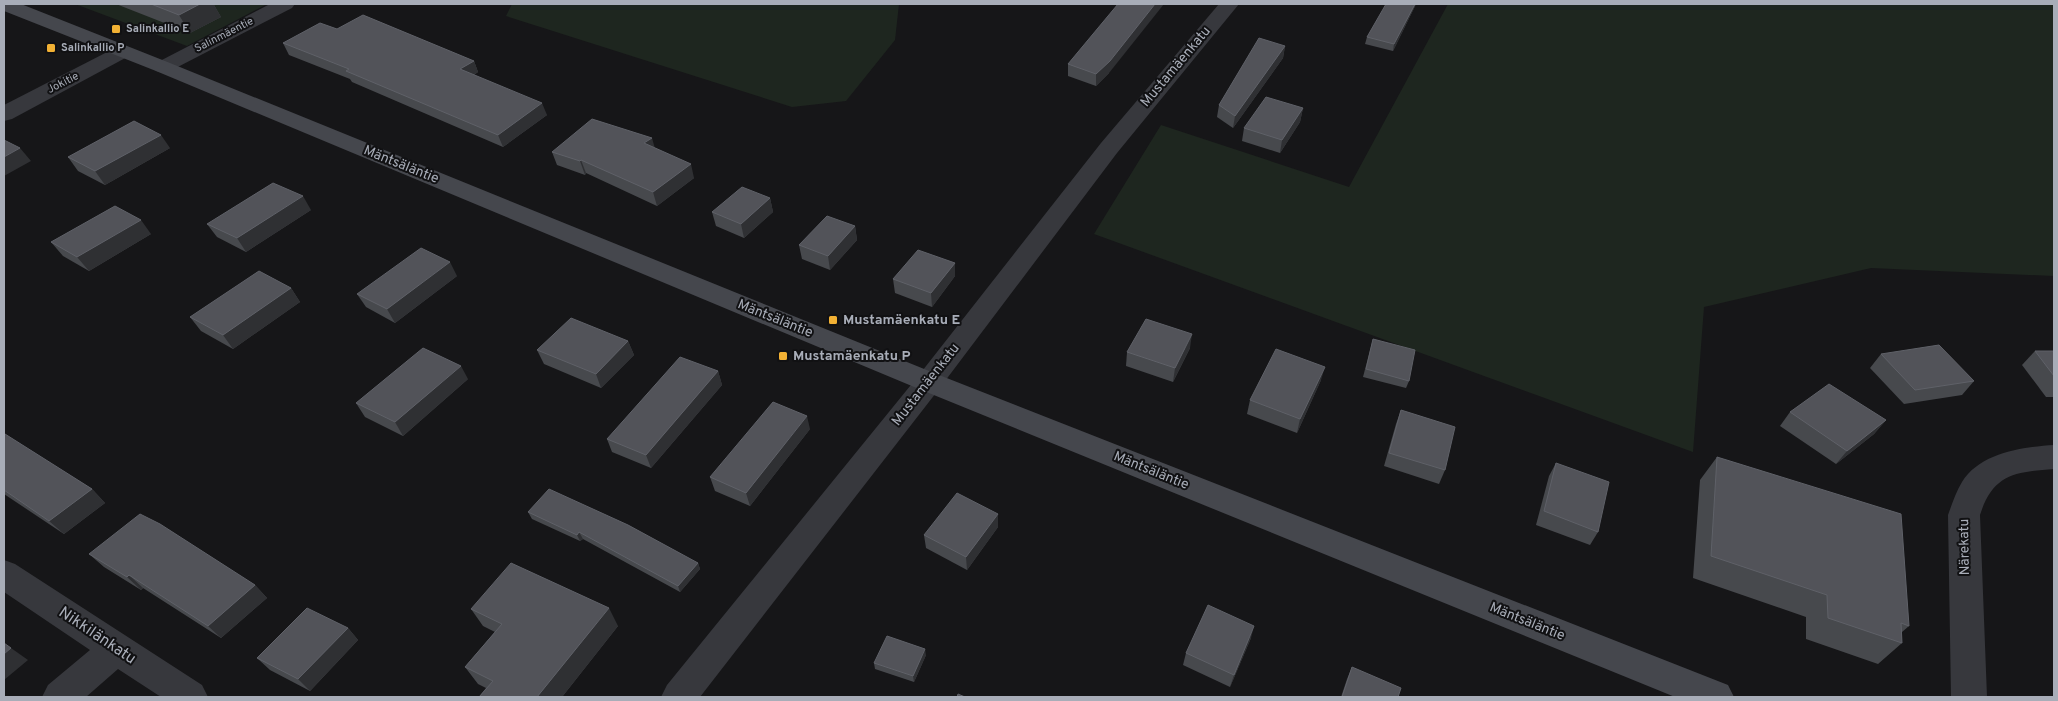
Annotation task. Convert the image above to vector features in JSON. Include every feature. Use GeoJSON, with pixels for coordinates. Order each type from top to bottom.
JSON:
{"type":"FeatureCollection","features":[{"type":"Feature","properties":{"kind":"street","name":"Mäntsäläntie"},"geometry":{"type":"LineString","coordinates":[[4,4],[122,52],[163,66],[929,382],[1716,697]]}},
{"type":"Feature","properties":{"kind":"street","name":"Salinmäentie"},"geometry":{"type":"LineString","coordinates":[[163,66],[284,4]]}},
{"type":"Feature","properties":{"kind":"street","name":"Mustamäenkatu"},"geometry":{"type":"LineString","coordinates":[[679,697],[929,382],[1109,148],[1229,4]]}},
{"type":"Feature","properties":{"kind":"street","name":"Jokitie"},"geometry":{"type":"LineString","coordinates":[[4,114],[122,52]]}},
{"type":"Feature","properties":{"kind":"street","name":"Närekatu"},"geometry":{"type":"LineString","coordinates":[[1969,697],[1964,515],[1973,490],[1990,472],[2013,462],[2054,457]]}},
{"type":"Feature","properties":{"kind":"street","name":"Nikkilänkatu"},"geometry":{"type":"LineString","coordinates":[[4,574],[190,697]]}},
{"type":"Feature","properties":{"kind":"street"},"geometry":{"type":"LineString","coordinates":[[60,697],[116,649]]}},
{"type":"Feature","properties":{"kind":"shaded area"},"geometry":{"type":"Polygon","coordinates":[[[75,4],[267,4],[187,46],[75,4]]]}},
{"type":"Feature","properties":{"kind":"shaded area"},"geometry":{"type":"Polygon","coordinates":[[[512,4],[899,4],[895,40],[846,101],[792,107],[506,16],[512,4]]]}},
{"type":"Feature","properties":{"kind":"shaded area"},"geometry":{"type":"Polygon","coordinates":[[[1448,4],[2054,4],[2054,276],[1871,268],[1704,307],[1693,452],[1094,234],[1161,125],[1349,187],[1448,4]]]}},
{"type":"Feature","properties":{"kind":"building"},"geometry":{"type":"Polygon","coordinates":[[[151,4],[200,4],[179,15],[151,4]]]}},
{"type":"Feature","properties":{"kind":"building"},"geometry":{"type":"Polygon","coordinates":[[[1118,4],[1155,4],[1110,61],[1096,74],[1068,64],[1118,4]]]}},
{"type":"Feature","properties":{"kind":"building"},"geometry":{"type":"Polygon","coordinates":[[[1386,4],[1415,4],[1394,44],[1367,37],[1386,4]]]}},
{"type":"Feature","properties":{"kind":"building"},"geometry":{"type":"Polygon","coordinates":[[[363,15],[474,61],[460,69],[542,103],[498,135],[346,71],[349,69],[283,43],[320,23],[337,29],[363,15]]]}},
{"type":"Feature","properties":{"kind":"building"},"geometry":{"type":"Polygon","coordinates":[[[1259,38],[1285,46],[1235,116],[1219,105],[1259,38]]]}},
{"type":"Feature","properties":{"kind":"building"},"geometry":{"type":"Polygon","coordinates":[[[1266,97],[1303,108],[1282,140],[1244,128],[1266,97]]]}},
{"type":"Feature","properties":{"kind":"building"},"geometry":{"type":"Polygon","coordinates":[[[592,119],[652,138],[644,143],[691,164],[653,192],[581,160],[552,152],[592,119]]]}},
{"type":"Feature","properties":{"kind":"building"},"geometry":{"type":"Polygon","coordinates":[[[134,121],[161,135],[95,171],[68,157],[134,121]]]}},
{"type":"Feature","properties":{"kind":"building"},"geometry":{"type":"Polygon","coordinates":[[[4,140],[20,148],[4,157],[4,140]]]}},
{"type":"Feature","properties":{"kind":"building"},"geometry":{"type":"Polygon","coordinates":[[[273,183],[303,196],[237,238],[207,224],[273,183]]]}},
{"type":"Feature","properties":{"kind":"building"},"geometry":{"type":"Polygon","coordinates":[[[742,187],[770,198],[741,224],[712,212],[742,187]]]}},
{"type":"Feature","properties":{"kind":"building"},"geometry":{"type":"Polygon","coordinates":[[[115,206],[141,220],[77,257],[51,242],[115,206]]]}},
{"type":"Feature","properties":{"kind":"building"},"geometry":{"type":"Polygon","coordinates":[[[827,216],[855,226],[828,256],[799,245],[827,216]]]}},
{"type":"Feature","properties":{"kind":"building"},"geometry":{"type":"Polygon","coordinates":[[[421,248],[450,262],[387,309],[357,294],[421,248]]]}},
{"type":"Feature","properties":{"kind":"building"},"geometry":{"type":"Polygon","coordinates":[[[918,250],[955,263],[931,293],[893,279],[918,250]]]}},
{"type":"Feature","properties":{"kind":"building"},"geometry":{"type":"Polygon","coordinates":[[[259,271],[291,288],[223,335],[190,317],[259,271]]]}},
{"type":"Feature","properties":{"kind":"building"},"geometry":{"type":"Polygon","coordinates":[[[571,318],[628,341],[596,374],[537,350],[571,318]]]}},
{"type":"Feature","properties":{"kind":"building"},"geometry":{"type":"Polygon","coordinates":[[[1146,319],[1192,334],[1175,368],[1127,352],[1146,319]]]}},
{"type":"Feature","properties":{"kind":"building"},"geometry":{"type":"Polygon","coordinates":[[[1373,339],[1415,350],[1409,381],[1366,369],[1373,339]]]}},
{"type":"Feature","properties":{"kind":"building"},"geometry":{"type":"Polygon","coordinates":[[[1939,345],[1974,381],[1915,390],[1881,354],[1939,345]]]}},
{"type":"Feature","properties":{"kind":"building"},"geometry":{"type":"Polygon","coordinates":[[[423,348],[461,366],[395,422],[356,403],[423,348]]]}},
{"type":"Feature","properties":{"kind":"building"},"geometry":{"type":"Polygon","coordinates":[[[1276,349],[1325,367],[1300,419],[1250,400],[1276,349]]]}},
{"type":"Feature","properties":{"kind":"building"},"geometry":{"type":"Polygon","coordinates":[[[2035,351],[2054,351],[2054,376],[2035,351]]]}},
{"type":"Feature","properties":{"kind":"building"},"geometry":{"type":"Polygon","coordinates":[[[680,357],[718,371],[646,455],[607,439],[680,357]]]}},
{"type":"Feature","properties":{"kind":"building"},"geometry":{"type":"Polygon","coordinates":[[[1829,384],[1886,420],[1847,451],[1790,412],[1829,384]]]}},
{"type":"Feature","properties":{"kind":"building"},"geometry":{"type":"Polygon","coordinates":[[[773,402],[807,416],[746,493],[710,477],[773,402]]]}},
{"type":"Feature","properties":{"kind":"building"},"geometry":{"type":"Polygon","coordinates":[[[1401,410],[1455,427],[1445,470],[1389,453],[1401,410]]]}},
{"type":"Feature","properties":{"kind":"building"},"geometry":{"type":"Polygon","coordinates":[[[5,434],[92,489],[49,521],[4,490],[5,434]]]}},
{"type":"Feature","properties":{"kind":"building"},"geometry":{"type":"Polygon","coordinates":[[[1717,457],[1901,514],[1909,626],[1901,623],[1902,643],[1828,618],[1827,595],[1711,556],[1717,457]]]}},
{"type":"Feature","properties":{"kind":"building"},"geometry":{"type":"Polygon","coordinates":[[[1556,463],[1609,482],[1598,532],[1544,511],[1556,463]]]}},
{"type":"Feature","properties":{"kind":"building"},"geometry":{"type":"Polygon","coordinates":[[[549,489],[628,525],[698,563],[678,586],[579,532],[577,535],[528,512],[549,489]]]}},
{"type":"Feature","properties":{"kind":"building"},"geometry":{"type":"Polygon","coordinates":[[[957,493],[998,514],[966,557],[924,535],[957,493]]]}},
{"type":"Feature","properties":{"kind":"building"},"geometry":{"type":"Polygon","coordinates":[[[140,514],[160,524],[255,585],[208,626],[129,575],[127,577],[89,554],[140,514]]]}},
{"type":"Feature","properties":{"kind":"building"},"geometry":{"type":"Polygon","coordinates":[[[511,563],[609,608],[537,697],[479,697],[493,681],[465,667],[502,624],[471,609],[511,563]]]}},
{"type":"Feature","properties":{"kind":"building"},"geometry":{"type":"Polygon","coordinates":[[[1208,605],[1254,626],[1234,675],[1186,653],[1208,605]]]}},
{"type":"Feature","properties":{"kind":"building"},"geometry":{"type":"Polygon","coordinates":[[[307,608],[348,628],[298,679],[257,658],[307,608]]]}},
{"type":"Feature","properties":{"kind":"building"},"geometry":{"type":"Polygon","coordinates":[[[887,636],[925,649],[913,676],[874,663],[887,636]]]}},
{"type":"Feature","properties":{"kind":"building"},"geometry":{"type":"Polygon","coordinates":[[[4,643],[11,648],[4,654],[4,643]]]}},
{"type":"Feature","properties":{"kind":"building"},"geometry":{"type":"Polygon","coordinates":[[[1352,667],[1401,688],[1398,697],[1342,697],[1352,667]]]}},
{"type":"Feature","properties":{"kind":"place","name":"Salinkallio E"},"geometry":{"type":"Point","coordinates":[116,29]}},
{"type":"Feature","properties":{"kind":"place","name":"Salinkallio P"},"geometry":{"type":"Point","coordinates":[51,48]}},
{"type":"Feature","properties":{"kind":"place","name":"Mustamäenkatu E"},"geometry":{"type":"Point","coordinates":[833,320]}},
{"type":"Feature","properties":{"kind":"place","name":"Mustamäenkatu P"},"geometry":{"type":"Point","coordinates":[783,356]}}]}
